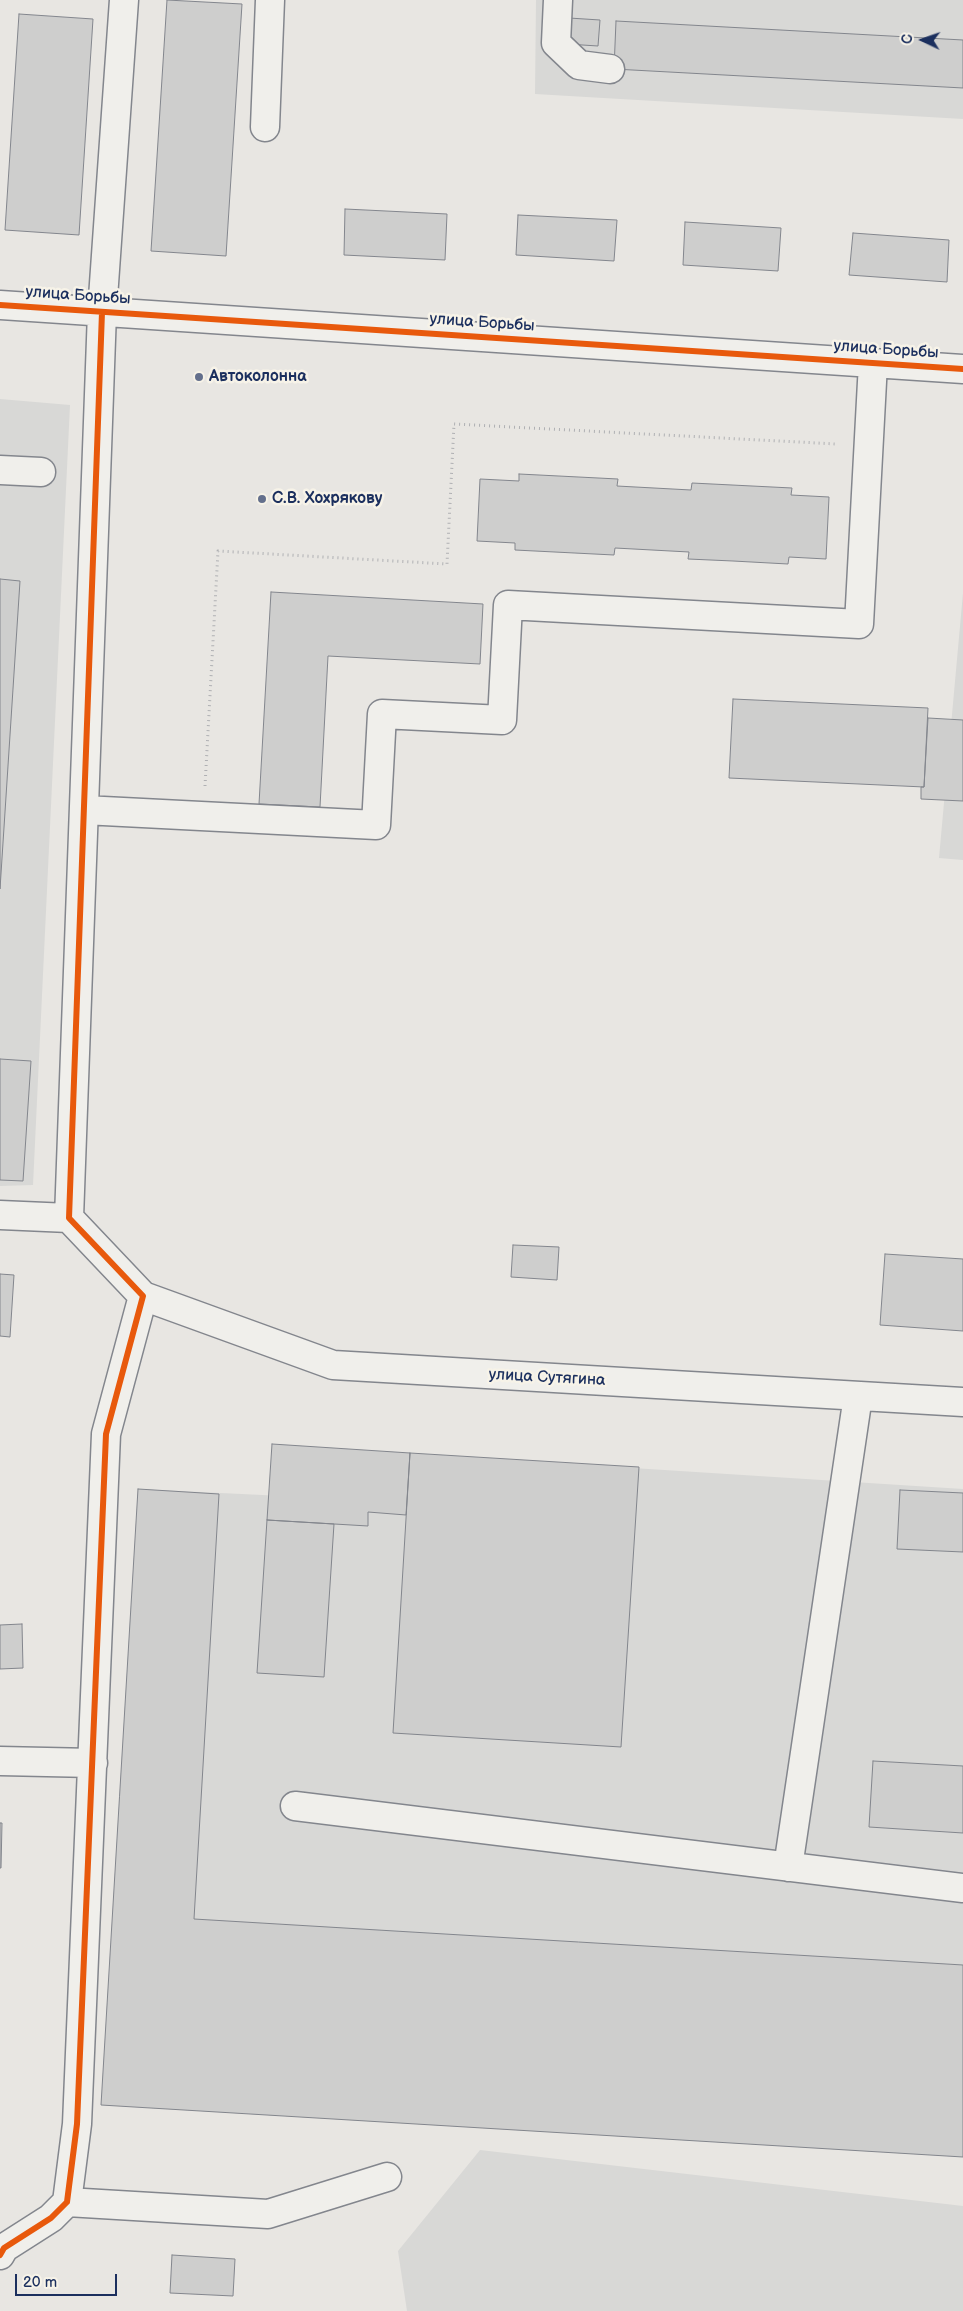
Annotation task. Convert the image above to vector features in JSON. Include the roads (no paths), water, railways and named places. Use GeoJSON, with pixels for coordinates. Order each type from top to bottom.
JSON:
{"type":"FeatureCollection","features":[{"type":"Feature","properties":{"kind":"street"},"geometry":{"type":"LineString","coordinates":[[69,1218],[102,312],[124,0]]}},
{"type":"Feature","properties":{"kind":"street"},"geometry":{"type":"LineString","coordinates":[[265,127],[270,0]]}},
{"type":"Feature","properties":{"kind":"street"},"geometry":{"type":"LineString","coordinates":[[558,0],[556,43],[578,65],[610,69]]}},
{"type":"Feature","properties":{"kind":"street","name":"улица Борьбы"},"geometry":{"type":"LineString","coordinates":[[0,305],[963,369]]}},
{"type":"Feature","properties":{"kind":"street"},"geometry":{"type":"LineString","coordinates":[[84,810],[376,825],[382,714],[502,720],[508,605],[859,624],[873,363]]}},
{"type":"Feature","properties":{"kind":"street"},"geometry":{"type":"LineString","coordinates":[[0,470],[41,472]]}},
{"type":"Feature","properties":{"kind":"street"},"geometry":{"type":"LineString","coordinates":[[0,1215],[69,1218],[143,1296],[106,1434],[77,2124],[67,2202],[51,2218],[2,2250]]}},
{"type":"Feature","properties":{"kind":"street","name":"улица Сутягина"},"geometry":{"type":"LineString","coordinates":[[143,1296],[333,1365],[963,1402]]}},
{"type":"Feature","properties":{"kind":"street"},"geometry":{"type":"LineString","coordinates":[[788,1867],[858,1396]]}},
{"type":"Feature","properties":{"kind":"street"},"geometry":{"type":"LineString","coordinates":[[0,1761],[93,1763]]}},
{"type":"Feature","properties":{"kind":"street"},"geometry":{"type":"LineString","coordinates":[[295,1806],[963,1888]]}},
{"type":"Feature","properties":{"kind":"street"},"geometry":{"type":"LineString","coordinates":[[67,2202],[268,2214],[387,2177]]}},
{"type":"Feature","properties":{"kind":"place","name":"Автоколонна"},"geometry":{"type":"Point","coordinates":[199,377]}},
{"type":"Feature","properties":{"kind":"place","name":"С.В. Хохрякову"},"geometry":{"type":"Point","coordinates":[262,499]}}]}
